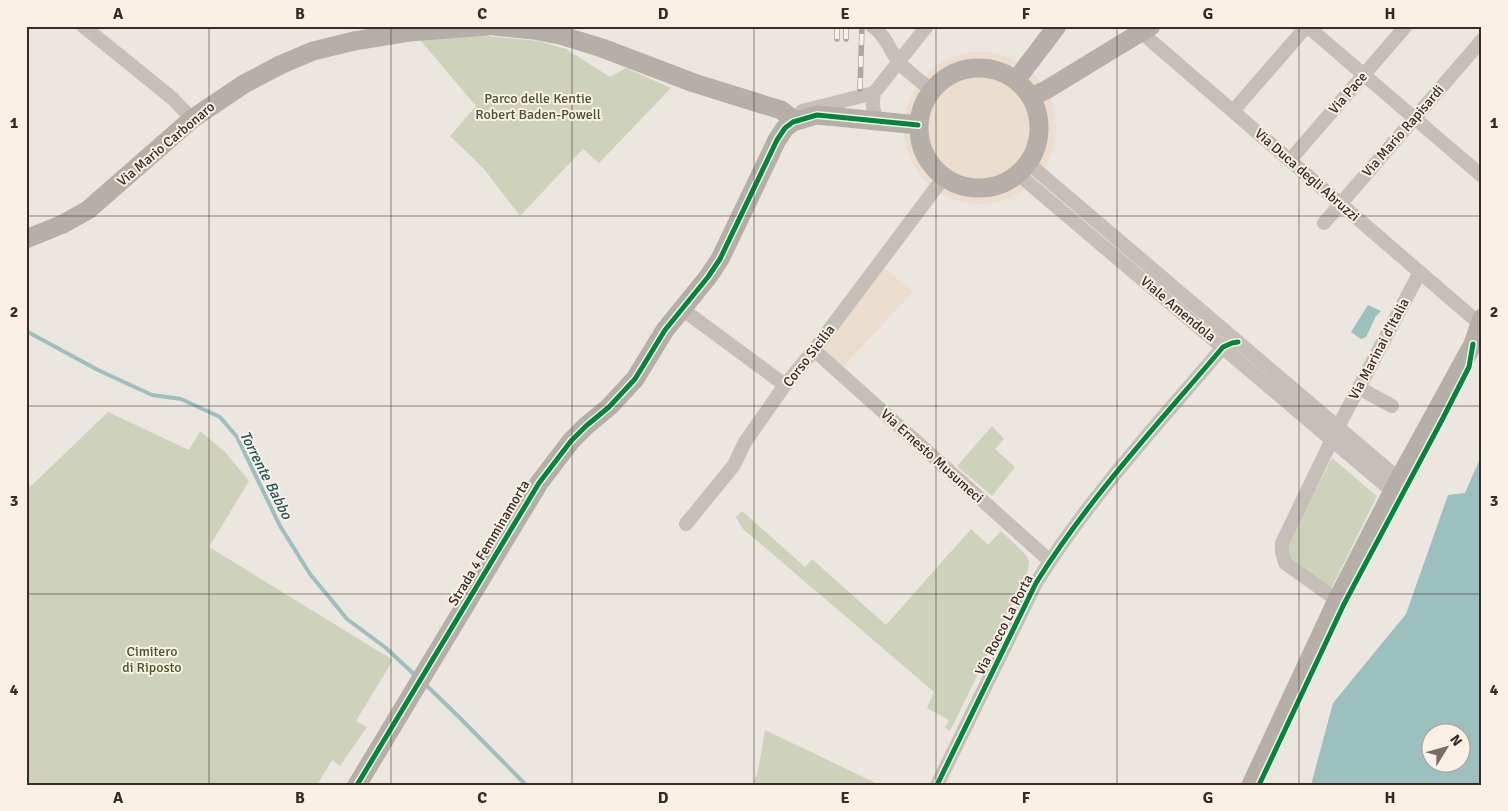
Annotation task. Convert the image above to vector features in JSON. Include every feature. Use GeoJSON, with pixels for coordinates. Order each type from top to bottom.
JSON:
{"type":"FeatureCollection","features":[{"type":"Feature","properties":{"kind":"street"},"geometry":{"type":"LineString","coordinates":[[83,26],[172,98],[192,119]]}},
{"type":"Feature","properties":{"kind":"street"},"geometry":{"type":"LineString","coordinates":[[872,26],[885,38],[899,62],[926,85]]}},
{"type":"Feature","properties":{"kind":"street"},"geometry":{"type":"LineString","coordinates":[[879,122],[874,114],[872,104],[874,93],[927,26]]}},
{"type":"Feature","properties":{"kind":"street"},"geometry":{"type":"LineString","coordinates":[[1021,74],[1057,26]]}},
{"type":"Feature","properties":{"kind":"street"},"geometry":{"type":"LineString","coordinates":[[1232,111],[1307,26],[1482,176]]}},
{"type":"Feature","properties":{"kind":"street","name":"Via Pace"},"geometry":{"type":"LineString","coordinates":[[1290,160],[1406,26]]}},
{"type":"Feature","properties":{"kind":"street","name":"Via Mario Carbonaro"},"geometry":{"type":"LineString","coordinates":[[26,239],[63,224],[88,210],[192,119],[244,84],[313,51],[354,41],[409,32],[492,27],[560,35],[602,48],[790,118]]}},
{"type":"Feature","properties":{"kind":"street"},"geometry":{"type":"LineString","coordinates":[[1038,93],[1142,28]]}},
{"type":"Feature","properties":{"kind":"street","name":"Via Duca degli Abruzzi"},"geometry":{"type":"LineString","coordinates":[[1142,28],[1232,111],[1420,272],[1481,321]]}},
{"type":"Feature","properties":{"kind":"street","name":"Via Mario Rapisardi"},"geometry":{"type":"LineString","coordinates":[[1324,223],[1482,40]]}},
{"type":"Feature","properties":{"kind":"street"},"geometry":{"type":"LineString","coordinates":[[911,124],[939,183],[982,188],[1030,174],[1039,130],[1038,93],[1021,74],[987,68],[971,68],[956,71],[926,85]]}},
{"type":"Feature","properties":{"kind":"street"},"geometry":{"type":"LineString","coordinates":[[911,124],[920,112],[926,85]]}},
{"type":"Feature","properties":{"kind":"street"},"geometry":{"type":"LineString","coordinates":[[790,118],[874,93]]}},
{"type":"Feature","properties":{"kind":"street"},"geometry":{"type":"LineString","coordinates":[[790,118],[817,115],[911,124]]}},
{"type":"Feature","properties":{"kind":"street","name":"Strada 4 Femminamorta"},"geometry":{"type":"LineString","coordinates":[[357,785],[539,483],[571,441],[609,407],[635,379],[665,330],[708,277],[720,259],[790,118]]}},
{"type":"Feature","properties":{"kind":"street","name":"Viale Amendola"},"geometry":{"type":"LineString","coordinates":[[1030,174],[1238,342],[1335,433],[1396,485]]}},
{"type":"Feature","properties":{"kind":"street","name":"Viale Amendola"},"geometry":{"type":"LineString","coordinates":[[1030,174],[1224,348],[1335,433]]}},
{"type":"Feature","properties":{"kind":"street","name":"Corso Sicilia"},"geometry":{"type":"LineString","coordinates":[[686,524],[734,465],[744,442],[939,183]]}},
{"type":"Feature","properties":{"kind":"street","name":"Via Marinai d'Italia"},"geometry":{"type":"LineString","coordinates":[[1337,600],[1285,563],[1282,543],[1335,433],[1420,272]]}},
{"type":"Feature","properties":{"kind":"street"},"geometry":{"type":"LineString","coordinates":[[682,309],[785,386]]}},
{"type":"Feature","properties":{"kind":"street"},"geometry":{"type":"LineString","coordinates":[[1250,785],[1337,600],[1396,485],[1473,344],[1481,321]]}},
{"type":"Feature","properties":{"kind":"street"},"geometry":{"type":"LineString","coordinates":[[1224,348],[1238,342]]}},
{"type":"Feature","properties":{"kind":"street","name":"Via Rocco La Porta"},"geometry":{"type":"LineString","coordinates":[[937,785],[1036,583],[1050,561],[1108,482],[1224,348]]}},
{"type":"Feature","properties":{"kind":"street","name":"Via Ernesto Musumeci"},"geometry":{"type":"LineString","coordinates":[[814,350],[1050,561]]}},
{"type":"Feature","properties":{"kind":"street"},"geometry":{"type":"LineString","coordinates":[[1359,388],[1392,406]]}},
{"type":"Feature","properties":{"kind":"green space","name":"Parco delle Kentie Robert Baden-Powell"},"geometry":{"type":"Polygon","coordinates":[[[479,35],[538,41],[566,49],[610,77],[626,68],[671,88],[599,163],[583,149],[520,216],[484,169],[450,136],[476,106],[420,40],[479,35]]]}},
{"type":"Feature","properties":{"kind":"green space","name":"Cimitero di Riposto"},"geometry":{"type":"Polygon","coordinates":[[[108,412],[189,450],[200,431],[225,452],[249,481],[209,547],[393,660],[356,721],[367,727],[340,766],[332,760],[317,785],[32,785],[26,778],[26,486],[29,484],[31,486],[108,412]]]}},
{"type":"Feature","properties":{"kind":"green space"},"geometry":{"type":"Polygon","coordinates":[[[992,426],[1004,439],[995,449],[1015,467],[992,496],[957,466],[992,426]]]}},
{"type":"Feature","properties":{"kind":"green space"},"geometry":{"type":"Polygon","coordinates":[[[1332,458],[1377,496],[1331,589],[1291,560],[1287,551],[1288,543],[1332,458]]]}},
{"type":"Feature","properties":{"kind":"green space"},"geometry":{"type":"Polygon","coordinates":[[[742,511],[805,567],[812,559],[886,625],[971,529],[988,545],[1001,531],[1027,556],[1029,561],[1028,571],[950,731],[945,728],[949,720],[927,708],[934,692],[742,528],[736,517],[742,511]]]}},
{"type":"Feature","properties":{"kind":"green space"},"geometry":{"type":"Polygon","coordinates":[[[765,730],[880,785],[752,785],[758,771],[765,730]]]}},
{"type":"Feature","properties":{"kind":"shaded area"},"geometry":{"type":"Polygon","coordinates":[[[980,52],[995,53],[1009,58],[1034,74],[1050,99],[1055,113],[1055,143],[1050,157],[1034,182],[1009,198],[995,203],[980,204],[965,203],[951,198],[926,182],[910,157],[905,143],[904,128],[905,113],[910,99],[926,74],[951,58],[965,53],[980,52]]]}},
{"type":"Feature","properties":{"kind":"shaded area"},"geometry":{"type":"Polygon","coordinates":[[[878,264],[914,291],[838,372],[814,350],[878,264]]]}},
{"type":"Feature","properties":{"kind":"water"},"geometry":{"type":"Polygon","coordinates":[[[1368,305],[1381,311],[1376,316],[1366,337],[1361,339],[1351,332],[1368,305]]]}},
{"type":"Feature","properties":{"kind":"water"},"geometry":{"type":"Polygon","coordinates":[[[1482,454],[1482,785],[1311,785],[1333,703],[1406,614],[1448,495],[1465,493],[1482,454]]]}},
{"type":"Feature","properties":{"kind":"waterway","name":"Torrente Babbo"},"geometry":{"type":"LineString","coordinates":[[26,331],[98,370],[152,395],[181,399],[220,417],[237,437],[280,526],[310,574],[347,619],[386,648],[416,676]]}},
{"type":"Feature","properties":{"kind":"waterway","name":"Torrente Babbo"},"geometry":{"type":"LineString","coordinates":[[425,684],[526,785]]}},
{"type":"Feature","properties":{"kind":"railway"},"geometry":{"type":"LineString","coordinates":[[837,26],[837,39]]}},
{"type":"Feature","properties":{"kind":"railway"},"geometry":{"type":"LineString","coordinates":[[846,26],[846,39]]}},
{"type":"Feature","properties":{"kind":"railway"},"geometry":{"type":"LineString","coordinates":[[860,89],[862,26]]}},
{"type":"Feature","properties":{"kind":"cycle path"},"geometry":{"type":"LineString","coordinates":[[357,785],[539,483],[571,441],[609,407],[635,379],[665,330],[708,277],[720,259],[777,140],[785,128],[793,122],[817,115],[918,125]]}},
{"type":"Feature","properties":{"kind":"cycle path"},"geometry":{"type":"LineString","coordinates":[[937,785],[1036,583],[1078,521],[1125,462],[1223,347],[1238,342]]}},
{"type":"Feature","properties":{"kind":"cycle path"},"geometry":{"type":"LineString","coordinates":[[1259,785],[1344,604],[1469,367],[1473,344]]}}]}
